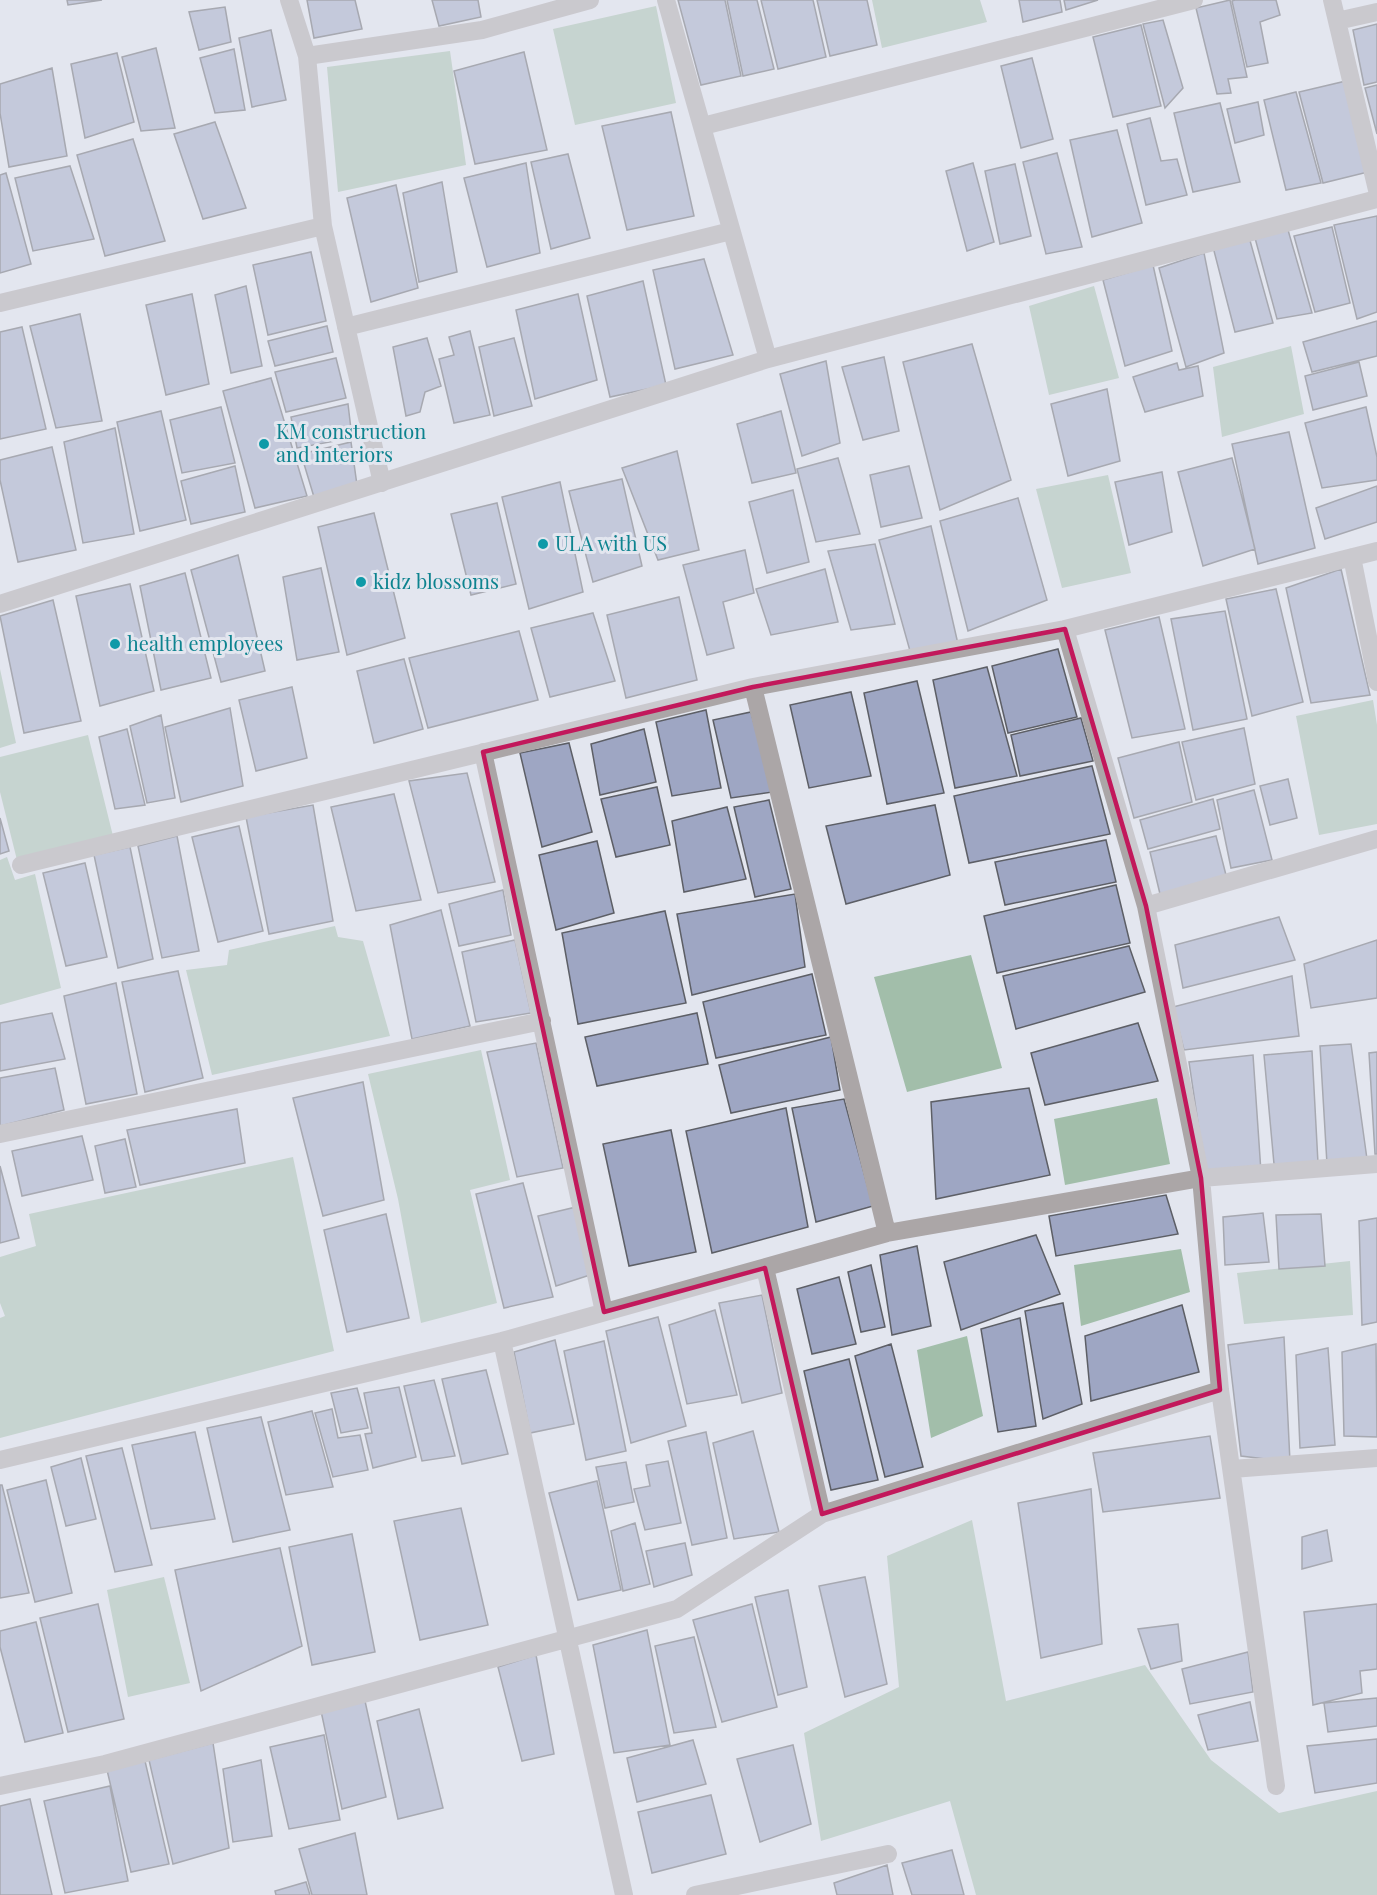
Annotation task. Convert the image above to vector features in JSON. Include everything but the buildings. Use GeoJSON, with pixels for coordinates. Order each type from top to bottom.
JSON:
{"type":"FeatureCollection","features":[{"type":"Feature","properties":{"kind":"street"},"geometry":{"type":"LineString","coordinates":[[289,0],[307,56],[323,226],[382,483]]}},
{"type":"Feature","properties":{"kind":"street"},"geometry":{"type":"LineString","coordinates":[[307,56],[482,30],[590,0]]}},
{"type":"Feature","properties":{"kind":"street"},"geometry":{"type":"LineString","coordinates":[[666,0],[768,359]]}},
{"type":"Feature","properties":{"kind":"street"},"geometry":{"type":"LineString","coordinates":[[703,126],[1194,0]]}},
{"type":"Feature","properties":{"kind":"street"},"geometry":{"type":"LineString","coordinates":[[1332,0],[1374,162],[1377,190]]}},
{"type":"Feature","properties":{"kind":"street"},"geometry":{"type":"LineString","coordinates":[[1337,21],[1377,12]]}},
{"type":"Feature","properties":{"kind":"street"},"geometry":{"type":"LineString","coordinates":[[0,604],[768,359],[1377,199]]}},
{"type":"Feature","properties":{"kind":"street"},"geometry":{"type":"LineString","coordinates":[[0,303],[323,226]]}},
{"type":"Feature","properties":{"kind":"street"},"geometry":{"type":"LineString","coordinates":[[346,327],[731,231]]}},
{"type":"Feature","properties":{"kind":"street"},"geometry":{"type":"LineString","coordinates":[[21,865],[753,687],[1065,629],[1377,551]]}},
{"type":"Feature","properties":{"kind":"street"},"geometry":{"type":"LineString","coordinates":[[1352,557],[1377,682]]}},
{"type":"Feature","properties":{"kind":"street"},"geometry":{"type":"LineString","coordinates":[[1065,629],[1146,906],[1201,1178],[1220,1390],[1276,1786]]}},
{"type":"Feature","properties":{"kind":"street"},"geometry":{"type":"LineString","coordinates":[[753,687],[887,1233]]}},
{"type":"Feature","properties":{"kind":"street"},"geometry":{"type":"LineString","coordinates":[[483,752],[604,1312]]}},
{"type":"Feature","properties":{"kind":"street"},"geometry":{"type":"LineString","coordinates":[[1146,906],[1377,839]]}},
{"type":"Feature","properties":{"kind":"street"},"geometry":{"type":"LineString","coordinates":[[0,1134],[542,1021]]}},
{"type":"Feature","properties":{"kind":"street"},"geometry":{"type":"LineString","coordinates":[[0,1460],[502,1341],[887,1233],[1201,1178],[1377,1164]]}},
{"type":"Feature","properties":{"kind":"street"},"geometry":{"type":"LineString","coordinates":[[765,1268],[822,1514]]}},
{"type":"Feature","properties":{"kind":"street"},"geometry":{"type":"LineString","coordinates":[[502,1341],[624,1895]]}},
{"type":"Feature","properties":{"kind":"street"},"geometry":{"type":"LineString","coordinates":[[0,1786],[105,1764],[677,1609],[822,1514],[1220,1390]]}},
{"type":"Feature","properties":{"kind":"street"},"geometry":{"type":"LineString","coordinates":[[1232,1469],[1377,1458]]}},
{"type":"Feature","properties":{"kind":"street"},"geometry":{"type":"LineString","coordinates":[[695,1895],[888,1854]]}},
{"type":"Feature","properties":{"kind":"highlighted area"},"geometry":{"type":"Polygon","coordinates":[[[1065,629],[1146,906],[1201,1178],[1220,1390],[822,1514],[765,1268],[604,1312],[483,752],[753,687],[1065,629]]]}},
{"type":"Feature","properties":{"kind":"green space"},"geometry":{"type":"Polygon","coordinates":[[[872,0],[980,0],[987,22],[882,48],[872,0]]]}},
{"type":"Feature","properties":{"kind":"green space"},"geometry":{"type":"Polygon","coordinates":[[[656,6],[676,103],[575,125],[553,29],[656,6]]]}},
{"type":"Feature","properties":{"kind":"green space"},"geometry":{"type":"Polygon","coordinates":[[[450,51],[466,165],[338,192],[327,67],[450,51]]]}},
{"type":"Feature","properties":{"kind":"green space"},"geometry":{"type":"Polygon","coordinates":[[[1094,286],[1119,378],[1049,395],[1029,306],[1094,286]]]}},
{"type":"Feature","properties":{"kind":"green space"},"geometry":{"type":"Polygon","coordinates":[[[1291,346],[1304,414],[1222,437],[1213,367],[1291,346]]]}},
{"type":"Feature","properties":{"kind":"green space"},"geometry":{"type":"Polygon","coordinates":[[[1108,475],[1131,573],[1062,588],[1036,489],[1108,475]]]}},
{"type":"Feature","properties":{"kind":"green space"},"geometry":{"type":"Polygon","coordinates":[[[0,669],[16,743],[0,748],[0,669]]]}},
{"type":"Feature","properties":{"kind":"green space"},"geometry":{"type":"Polygon","coordinates":[[[1373,700],[1377,725],[1377,824],[1319,835],[1296,716],[1373,700]]]}},
{"type":"Feature","properties":{"kind":"green space"},"geometry":{"type":"Polygon","coordinates":[[[88,735],[113,836],[17,860],[0,792],[0,757],[88,735]]]}},
{"type":"Feature","properties":{"kind":"green space"},"geometry":{"type":"Polygon","coordinates":[[[7,857],[15,880],[35,874],[61,988],[0,1005],[0,860],[7,857]]]}},
{"type":"Feature","properties":{"kind":"green space"},"geometry":{"type":"Polygon","coordinates":[[[335,926],[338,937],[363,941],[390,1036],[212,1075],[186,970],[227,965],[229,950],[335,926]]]}},
{"type":"Feature","properties":{"kind":"green space"},"geometry":{"type":"Polygon","coordinates":[[[971,955],[1002,1068],[907,1092],[874,977],[971,955]]]}},
{"type":"Feature","properties":{"kind":"green space"},"geometry":{"type":"Polygon","coordinates":[[[481,1050],[510,1180],[470,1190],[497,1303],[421,1323],[398,1199],[368,1074],[481,1050]]]}},
{"type":"Feature","properties":{"kind":"green space"},"geometry":{"type":"Polygon","coordinates":[[[1157,1098],[1170,1164],[1065,1185],[1054,1119],[1157,1098]]]}},
{"type":"Feature","properties":{"kind":"green space"},"geometry":{"type":"Polygon","coordinates":[[[293,1157],[334,1351],[0,1438],[0,1318],[5,1316],[0,1303],[0,1257],[36,1246],[29,1214],[293,1157]]]}},
{"type":"Feature","properties":{"kind":"green space"},"geometry":{"type":"Polygon","coordinates":[[[1181,1249],[1190,1292],[1081,1326],[1074,1265],[1181,1249]]]}},
{"type":"Feature","properties":{"kind":"green space"},"geometry":{"type":"Polygon","coordinates":[[[1350,1261],[1353,1315],[1244,1324],[1237,1273],[1350,1261]]]}},
{"type":"Feature","properties":{"kind":"green space"},"geometry":{"type":"Polygon","coordinates":[[[967,1336],[983,1416],[931,1438],[917,1350],[967,1336]]]}},
{"type":"Feature","properties":{"kind":"green space"},"geometry":{"type":"Polygon","coordinates":[[[972,1520],[1006,1701],[1145,1665],[1211,1760],[1279,1813],[1377,1791],[1377,1895],[976,1895],[950,1801],[821,1841],[804,1733],[899,1687],[887,1556],[972,1520]]]}},
{"type":"Feature","properties":{"kind":"green space"},"geometry":{"type":"Polygon","coordinates":[[[164,1577],[190,1683],[128,1697],[107,1590],[164,1577]]]}},
{"type":"Feature","properties":{"kind":"place","name":"KM construction and interiors"},"geometry":{"type":"Point","coordinates":[264,444]}},
{"type":"Feature","properties":{"kind":"place","name":"ULA with US"},"geometry":{"type":"Point","coordinates":[543,544]}},
{"type":"Feature","properties":{"kind":"place","name":"kidz blossoms"},"geometry":{"type":"Point","coordinates":[361,582]}},
{"type":"Feature","properties":{"kind":"place","name":"health employees"},"geometry":{"type":"Point","coordinates":[115,644]}}]}
